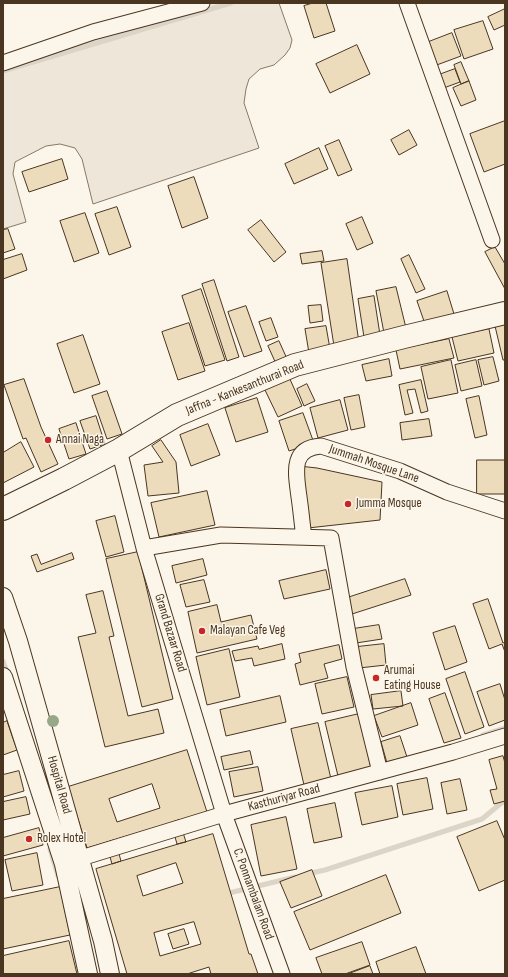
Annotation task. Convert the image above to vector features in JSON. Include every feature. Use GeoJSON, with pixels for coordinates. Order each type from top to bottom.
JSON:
{"type":"FeatureCollection","features":[{"type":"Feature","properties":{"kind":"main road","name":"Jaffna - Kankesanthurai Road"},"geometry":{"type":"LineString","coordinates":[[3,510],[119,450],[178,415],[295,366],[404,337],[505,313]]}},
{"type":"Feature","properties":{"kind":"street"},"geometry":{"type":"LineString","coordinates":[[3,63],[93,32],[202,3]]}},
{"type":"Feature","properties":{"kind":"street"},"geometry":{"type":"LineString","coordinates":[[407,3],[492,240]]}},
{"type":"Feature","properties":{"kind":"street","name":"Jummah Mosque Lane"},"geometry":{"type":"LineString","coordinates":[[304,537],[295,471],[301,455],[310,447],[321,446],[400,471],[447,492],[505,511]]}},
{"type":"Feature","properties":{"kind":"street","name":"Grand Bazaar Road"},"geometry":{"type":"LineString","coordinates":[[119,450],[144,548],[224,814]]}},
{"type":"Feature","properties":{"kind":"street"},"geometry":{"type":"LineString","coordinates":[[144,548],[221,535],[331,538],[354,667],[380,772]]}},
{"type":"Feature","properties":{"kind":"street","name":"Hospital Road"},"geometry":{"type":"LineString","coordinates":[[3,597],[18,641],[72,862],[88,974]]}},
{"type":"Feature","properties":{"kind":"street","name":"Hospital Road"},"geometry":{"type":"LineString","coordinates":[[3,677],[103,941],[110,974]]}},
{"type":"Feature","properties":{"kind":"street","name":"Kasthuriyar Road"},"geometry":{"type":"LineString","coordinates":[[72,862],[224,814],[453,752],[505,736]]}},
{"type":"Feature","properties":{"kind":"street","name":"C. Ponnambalam Road"},"geometry":{"type":"LineString","coordinates":[[224,814],[282,974]]}},
{"type":"Feature","properties":{"kind":"shaded area"},"geometry":{"type":"Polygon","coordinates":[[[202,3],[279,3],[292,40],[290,48],[274,65],[260,69],[249,79],[244,103],[259,148],[93,204],[82,159],[75,148],[60,144],[46,146],[15,162],[13,174],[26,222],[3,229],[3,63],[202,3]]]}},
{"type":"Feature","properties":{"kind":"building"},"geometry":{"type":"Polygon","coordinates":[[[313,3],[326,3],[335,31],[314,38],[304,6],[313,3]]]}},
{"type":"Feature","properties":{"kind":"building"},"geometry":{"type":"Polygon","coordinates":[[[505,9],[505,25],[494,30],[488,17],[505,9]]]}},
{"type":"Feature","properties":{"kind":"building"},"geometry":{"type":"Polygon","coordinates":[[[483,21],[493,49],[464,59],[454,30],[483,21]]]}},
{"type":"Feature","properties":{"kind":"building"},"geometry":{"type":"Polygon","coordinates":[[[452,33],[461,56],[434,66],[426,43],[452,33]]]}},
{"type":"Feature","properties":{"kind":"building"},"geometry":{"type":"Polygon","coordinates":[[[357,45],[370,74],[330,93],[316,64],[357,45]]]}},
{"type":"Feature","properties":{"kind":"building"},"geometry":{"type":"Polygon","coordinates":[[[461,62],[469,81],[461,84],[454,65],[461,62]]]}},
{"type":"Feature","properties":{"kind":"building"},"geometry":{"type":"Polygon","coordinates":[[[455,69],[460,82],[441,89],[436,76],[455,69]]]}},
{"type":"Feature","properties":{"kind":"building"},"geometry":{"type":"Polygon","coordinates":[[[469,81],[476,100],[461,106],[453,88],[469,81]]]}},
{"type":"Feature","properties":{"kind":"building"},"geometry":{"type":"Polygon","coordinates":[[[505,121],[505,164],[484,172],[470,134],[505,121]]]}},
{"type":"Feature","properties":{"kind":"building"},"geometry":{"type":"Polygon","coordinates":[[[409,130],[417,145],[399,155],[391,140],[409,130]]]}},
{"type":"Feature","properties":{"kind":"building"},"geometry":{"type":"Polygon","coordinates":[[[339,140],[352,170],[338,176],[325,146],[339,140]]]}},
{"type":"Feature","properties":{"kind":"building"},"geometry":{"type":"Polygon","coordinates":[[[319,148],[328,169],[294,184],[285,164],[319,148]]]}},
{"type":"Feature","properties":{"kind":"building"},"geometry":{"type":"Polygon","coordinates":[[[62,159],[68,179],[29,192],[22,172],[62,159]]]}},
{"type":"Feature","properties":{"kind":"building"},"geometry":{"type":"Polygon","coordinates":[[[194,177],[208,218],[182,228],[168,186],[194,177]]]}},
{"type":"Feature","properties":{"kind":"building"},"geometry":{"type":"Polygon","coordinates":[[[117,207],[131,247],[109,255],[95,214],[117,207]]]}},
{"type":"Feature","properties":{"kind":"building"},"geometry":{"type":"Polygon","coordinates":[[[85,213],[99,253],[74,262],[60,221],[85,213]]]}},
{"type":"Feature","properties":{"kind":"building"},"geometry":{"type":"Polygon","coordinates":[[[362,217],[373,243],[357,250],[346,224],[362,217]]]}},
{"type":"Feature","properties":{"kind":"building"},"geometry":{"type":"Polygon","coordinates":[[[261,220],[286,252],[274,262],[248,230],[261,220]]]}},
{"type":"Feature","properties":{"kind":"building"},"geometry":{"type":"Polygon","coordinates":[[[8,229],[15,249],[3,253],[3,230],[8,229]]]}},
{"type":"Feature","properties":{"kind":"building"},"geometry":{"type":"Polygon","coordinates":[[[495,247],[505,264],[505,289],[485,252],[495,247]]]}},
{"type":"Feature","properties":{"kind":"building"},"geometry":{"type":"Polygon","coordinates":[[[322,251],[324,261],[302,264],[300,254],[322,251]]]}},
{"type":"Feature","properties":{"kind":"building"},"geometry":{"type":"Polygon","coordinates":[[[22,254],[27,270],[3,279],[3,260],[22,254]]]}},
{"type":"Feature","properties":{"kind":"building"},"geometry":{"type":"Polygon","coordinates":[[[409,255],[425,289],[416,293],[401,259],[409,255]]]}},
{"type":"Feature","properties":{"kind":"building"},"geometry":{"type":"Polygon","coordinates":[[[347,259],[359,343],[334,346],[321,263],[347,259]]]}},
{"type":"Feature","properties":{"kind":"building"},"geometry":{"type":"Polygon","coordinates":[[[214,280],[239,357],[227,361],[202,284],[214,280]]]}},
{"type":"Feature","properties":{"kind":"building"},"geometry":{"type":"Polygon","coordinates":[[[396,287],[406,328],[384,333],[376,291],[396,287]]]}},
{"type":"Feature","properties":{"kind":"building"},"geometry":{"type":"Polygon","coordinates":[[[201,289],[225,360],[205,366],[182,296],[201,289]]]}},
{"type":"Feature","properties":{"kind":"building"},"geometry":{"type":"Polygon","coordinates":[[[447,291],[454,314],[425,324],[417,301],[447,291]]]}},
{"type":"Feature","properties":{"kind":"building"},"geometry":{"type":"Polygon","coordinates":[[[374,296],[380,335],[364,337],[358,299],[374,296]]]}},
{"type":"Feature","properties":{"kind":"building"},"geometry":{"type":"Polygon","coordinates":[[[321,305],[323,321],[310,323],[308,306],[321,305]]]}},
{"type":"Feature","properties":{"kind":"building"},"geometry":{"type":"Polygon","coordinates":[[[246,306],[262,351],[244,357],[228,312],[246,306]]]}},
{"type":"Feature","properties":{"kind":"building"},"geometry":{"type":"Polygon","coordinates":[[[271,318],[278,337],[266,341],[259,322],[271,318]]]}},
{"type":"Feature","properties":{"kind":"building"},"geometry":{"type":"Polygon","coordinates":[[[189,323],[205,371],[178,380],[162,332],[189,323]]]}},
{"type":"Feature","properties":{"kind":"building"},"geometry":{"type":"Polygon","coordinates":[[[505,324],[505,360],[503,360],[495,326],[505,324]]]}},
{"type":"Feature","properties":{"kind":"building"},"geometry":{"type":"Polygon","coordinates":[[[326,326],[330,349],[309,353],[305,329],[326,326]]]}},
{"type":"Feature","properties":{"kind":"building"},"geometry":{"type":"Polygon","coordinates":[[[489,329],[494,353],[458,361],[452,337],[489,329]]]}},
{"type":"Feature","properties":{"kind":"building"},"geometry":{"type":"Polygon","coordinates":[[[83,335],[100,384],[74,393],[57,344],[83,335]]]}},
{"type":"Feature","properties":{"kind":"building"},"geometry":{"type":"Polygon","coordinates":[[[449,339],[454,358],[400,369],[396,350],[449,339]]]}},
{"type":"Feature","properties":{"kind":"building"},"geometry":{"type":"Polygon","coordinates":[[[279,341],[288,361],[277,366],[268,346],[279,341]]]}},
{"type":"Feature","properties":{"kind":"building"},"geometry":{"type":"Polygon","coordinates":[[[493,357],[499,381],[484,385],[478,360],[493,357]]]}},
{"type":"Feature","properties":{"kind":"building"},"geometry":{"type":"Polygon","coordinates":[[[389,359],[392,376],[366,381],[362,365],[389,359]]]}},
{"type":"Feature","properties":{"kind":"building"},"geometry":{"type":"Polygon","coordinates":[[[451,360],[458,393],[428,399],[421,367],[451,360]]]}},
{"type":"Feature","properties":{"kind":"building"},"geometry":{"type":"Polygon","coordinates":[[[476,360],[482,386],[461,391],[455,365],[476,360]]]}},
{"type":"Feature","properties":{"kind":"building"},"geometry":{"type":"Polygon","coordinates":[[[289,377],[302,406],[278,417],[264,388],[289,377]]]}},
{"type":"Feature","properties":{"kind":"building"},"geometry":{"type":"Polygon","coordinates":[[[24,379],[41,427],[58,464],[41,472],[26,438],[23,439],[4,385],[24,379]]]}},
{"type":"Feature","properties":{"kind":"building"},"geometry":{"type":"Polygon","coordinates":[[[421,380],[428,411],[421,413],[415,389],[407,390],[413,413],[405,415],[399,385],[421,380]]]}},
{"type":"Feature","properties":{"kind":"building"},"geometry":{"type":"Polygon","coordinates":[[[307,384],[315,401],[304,406],[297,389],[307,384]]]}},
{"type":"Feature","properties":{"kind":"building"},"geometry":{"type":"Polygon","coordinates":[[[107,391],[122,434],[107,439],[92,396],[107,391]]]}},
{"type":"Feature","properties":{"kind":"building"},"geometry":{"type":"Polygon","coordinates":[[[359,395],[365,427],[351,430],[344,398],[359,395]]]}},
{"type":"Feature","properties":{"kind":"building"},"geometry":{"type":"Polygon","coordinates":[[[479,396],[487,435],[475,438],[466,399],[479,396]]]}},
{"type":"Feature","properties":{"kind":"building"},"geometry":{"type":"Polygon","coordinates":[[[257,398],[268,432],[236,442],[225,408],[257,398]]]}},
{"type":"Feature","properties":{"kind":"building"},"geometry":{"type":"Polygon","coordinates":[[[340,400],[348,430],[318,438],[310,408],[340,400]]]}},
{"type":"Feature","properties":{"kind":"building"},"geometry":{"type":"Polygon","coordinates":[[[303,413],[314,443],[289,451],[279,421],[303,413]]]}},
{"type":"Feature","properties":{"kind":"building"},"geometry":{"type":"Polygon","coordinates":[[[96,416],[105,444],[90,449],[80,421],[96,416]]]}},
{"type":"Feature","properties":{"kind":"building"},"geometry":{"type":"Polygon","coordinates":[[[429,419],[432,436],[402,440],[400,423],[429,419]]]}},
{"type":"Feature","properties":{"kind":"building"},"geometry":{"type":"Polygon","coordinates":[[[76,423],[86,454],[69,459],[59,429],[76,423]]]}},
{"type":"Feature","properties":{"kind":"building"},"geometry":{"type":"Polygon","coordinates":[[[208,424],[220,455],[191,466],[180,435],[208,424]]]}},
{"type":"Feature","properties":{"kind":"building"},"geometry":{"type":"Polygon","coordinates":[[[161,440],[176,462],[179,493],[148,496],[144,465],[163,462],[152,446],[161,440]]]}},
{"type":"Feature","properties":{"kind":"building"},"geometry":{"type":"Polygon","coordinates":[[[21,442],[34,467],[3,483],[3,453],[21,442]]]}},
{"type":"Feature","properties":{"kind":"building"},"geometry":{"type":"Polygon","coordinates":[[[477,460],[505,460],[505,494],[477,494],[477,460]]]}},
{"type":"Feature","properties":{"kind":"building"},"geometry":{"type":"Polygon","coordinates":[[[299,466],[317,468],[382,482],[380,520],[308,528],[299,466]]]}},
{"type":"Feature","properties":{"kind":"building"},"geometry":{"type":"Polygon","coordinates":[[[207,491],[215,525],[159,537],[151,503],[207,491]]]}},
{"type":"Feature","properties":{"kind":"building"},"geometry":{"type":"Polygon","coordinates":[[[115,516],[124,552],[106,557],[96,521],[115,516]]]}},
{"type":"Feature","properties":{"kind":"building"},"geometry":{"type":"Polygon","coordinates":[[[138,552],[173,699],[142,707],[106,559],[138,552]]]}},
{"type":"Feature","properties":{"kind":"building"},"geometry":{"type":"Polygon","coordinates":[[[72,553],[74,559],[37,572],[31,556],[37,554],[41,564],[72,553]]]}},
{"type":"Feature","properties":{"kind":"building"},"geometry":{"type":"Polygon","coordinates":[[[203,559],[207,575],[176,583],[172,566],[203,559]]]}},
{"type":"Feature","properties":{"kind":"building"},"geometry":{"type":"Polygon","coordinates":[[[326,570],[330,589],[284,599],[279,581],[326,570]]]}},
{"type":"Feature","properties":{"kind":"building"},"geometry":{"type":"Polygon","coordinates":[[[405,579],[411,595],[352,614],[347,598],[405,579]]]}},
{"type":"Feature","properties":{"kind":"building"},"geometry":{"type":"Polygon","coordinates":[[[204,580],[210,602],[186,607],[180,585],[204,580]]]}},
{"type":"Feature","properties":{"kind":"building"},"geometry":{"type":"Polygon","coordinates":[[[103,591],[114,636],[109,637],[128,716],[158,709],[164,733],[105,747],[78,637],[96,633],[86,595],[103,591]]]}},
{"type":"Feature","properties":{"kind":"building"},"geometry":{"type":"Polygon","coordinates":[[[488,599],[503,643],[505,642],[505,652],[502,644],[489,649],[473,604],[488,599]]]}},
{"type":"Feature","properties":{"kind":"building"},"geometry":{"type":"Polygon","coordinates":[[[217,605],[221,622],[251,615],[257,639],[197,653],[188,612],[217,605]]]}},
{"type":"Feature","properties":{"kind":"building"},"geometry":{"type":"Polygon","coordinates":[[[379,625],[382,639],[356,643],[353,629],[379,625]]]}},
{"type":"Feature","properties":{"kind":"building"},"geometry":{"type":"Polygon","coordinates":[[[455,626],[467,662],[445,670],[433,633],[455,626]]]}},
{"type":"Feature","properties":{"kind":"building"},"geometry":{"type":"Polygon","coordinates":[[[282,644],[285,659],[254,666],[252,658],[235,661],[232,651],[258,646],[259,649],[282,644]]]}},
{"type":"Feature","properties":{"kind":"building"},"geometry":{"type":"Polygon","coordinates":[[[384,644],[386,665],[359,668],[357,647],[384,644]]]}},
{"type":"Feature","properties":{"kind":"building"},"geometry":{"type":"Polygon","coordinates":[[[339,645],[342,659],[324,664],[328,678],[300,685],[295,664],[301,662],[299,654],[339,645]]]}},
{"type":"Feature","properties":{"kind":"building"},"geometry":{"type":"Polygon","coordinates":[[[229,649],[240,697],[207,705],[196,657],[229,649]]]}},
{"type":"Feature","properties":{"kind":"building"},"geometry":{"type":"Polygon","coordinates":[[[465,672],[484,727],[465,734],[446,679],[465,672]]]}},
{"type":"Feature","properties":{"kind":"building"},"geometry":{"type":"Polygon","coordinates":[[[347,677],[354,707],[322,714],[315,684],[347,677]]]}},
{"type":"Feature","properties":{"kind":"building"},"geometry":{"type":"Polygon","coordinates":[[[500,684],[505,700],[505,720],[489,726],[477,692],[500,684]]]}},
{"type":"Feature","properties":{"kind":"building"},"geometry":{"type":"Polygon","coordinates":[[[401,691],[403,706],[373,709],[371,695],[401,691]]]}},
{"type":"Feature","properties":{"kind":"building"},"geometry":{"type":"Polygon","coordinates":[[[445,693],[461,738],[444,743],[429,699],[445,693]]]}},
{"type":"Feature","properties":{"kind":"building"},"geometry":{"type":"Polygon","coordinates":[[[280,696],[286,722],[226,736],[220,710],[280,696]]]}},
{"type":"Feature","properties":{"kind":"building"},"geometry":{"type":"Polygon","coordinates":[[[411,703],[418,725],[382,737],[374,716],[411,703]]]}},
{"type":"Feature","properties":{"kind":"building"},"geometry":{"type":"Polygon","coordinates":[[[359,714],[371,768],[338,776],[325,722],[359,714]]]}},
{"type":"Feature","properties":{"kind":"building"},"geometry":{"type":"Polygon","coordinates":[[[7,721],[17,750],[3,755],[3,723],[7,721]]]}},
{"type":"Feature","properties":{"kind":"building"},"geometry":{"type":"Polygon","coordinates":[[[318,723],[331,779],[304,785],[291,729],[318,723]]]}},
{"type":"Feature","properties":{"kind":"building"},"geometry":{"type":"Polygon","coordinates":[[[400,736],[407,757],[387,763],[381,742],[400,736]]]}},
{"type":"Feature","properties":{"kind":"building"},"geometry":{"type":"Polygon","coordinates":[[[187,750],[207,812],[87,848],[68,787],[187,750]],[[152,784],[109,799],[117,822],[160,808],[152,784]]]}},
{"type":"Feature","properties":{"kind":"building"},"geometry":{"type":"Polygon","coordinates":[[[250,751],[253,764],[224,770],[221,757],[250,751]]]}},
{"type":"Feature","properties":{"kind":"building"},"geometry":{"type":"Polygon","coordinates":[[[503,756],[505,763],[505,801],[494,804],[490,790],[497,789],[489,760],[503,756]]]}},
{"type":"Feature","properties":{"kind":"building"},"geometry":{"type":"Polygon","coordinates":[[[258,767],[263,791],[234,797],[229,772],[258,767]]]}},
{"type":"Feature","properties":{"kind":"building"},"geometry":{"type":"Polygon","coordinates":[[[19,771],[24,791],[3,797],[3,775],[19,771]]]}},
{"type":"Feature","properties":{"kind":"building"},"geometry":{"type":"Polygon","coordinates":[[[427,778],[433,809],[403,815],[397,784],[427,778]]]}},
{"type":"Feature","properties":{"kind":"building"},"geometry":{"type":"Polygon","coordinates":[[[460,779],[467,810],[447,814],[441,783],[460,779]]]}},
{"type":"Feature","properties":{"kind":"building"},"geometry":{"type":"Polygon","coordinates":[[[392,786],[398,817],[362,825],[355,793],[392,786]]]}},
{"type":"Feature","properties":{"kind":"building"},"geometry":{"type":"Polygon","coordinates":[[[26,797],[30,814],[3,820],[3,802],[26,797]]]}},
{"type":"Feature","properties":{"kind":"building"},"geometry":{"type":"Polygon","coordinates":[[[335,803],[342,837],[314,843],[307,809],[335,803]]]}},
{"type":"Feature","properties":{"kind":"building"},"geometry":{"type":"Polygon","coordinates":[[[286,817],[297,869],[261,876],[251,825],[286,817]]]}},
{"type":"Feature","properties":{"kind":"building"},"geometry":{"type":"Polygon","coordinates":[[[179,820],[186,842],[177,844],[171,823],[179,820]]]}},
{"type":"Feature","properties":{"kind":"building"},"geometry":{"type":"Polygon","coordinates":[[[497,821],[505,840],[505,880],[479,891],[457,837],[497,821]]]}},
{"type":"Feature","properties":{"kind":"building"},"geometry":{"type":"Polygon","coordinates":[[[39,828],[43,845],[3,856],[3,838],[39,828]]]}},
{"type":"Feature","properties":{"kind":"building"},"geometry":{"type":"Polygon","coordinates":[[[213,834],[249,954],[251,954],[258,974],[211,974],[209,967],[187,974],[127,974],[96,869],[213,834]],[[176,863],[137,876],[143,896],[183,883],[176,863]],[[194,922],[154,933],[160,956],[201,944],[194,922]]]}},
{"type":"Feature","properties":{"kind":"building"},"geometry":{"type":"Polygon","coordinates":[[[115,840],[121,861],[112,864],[106,843],[115,840]]]}},
{"type":"Feature","properties":{"kind":"building"},"geometry":{"type":"Polygon","coordinates":[[[37,853],[43,885],[12,891],[5,860],[37,853]]]}},
{"type":"Feature","properties":{"kind":"building"},"geometry":{"type":"Polygon","coordinates":[[[312,870],[322,896],[291,908],[280,882],[312,870]]]}},
{"type":"Feature","properties":{"kind":"building"},"geometry":{"type":"Polygon","coordinates":[[[386,875],[401,913],[310,950],[294,912],[386,875]]]}},
{"type":"Feature","properties":{"kind":"building"},"geometry":{"type":"Polygon","coordinates":[[[60,887],[70,935],[3,949],[3,899],[60,887]]]}},
{"type":"Feature","properties":{"kind":"building"},"geometry":{"type":"Polygon","coordinates":[[[184,929],[189,944],[173,949],[168,934],[184,929]]]}},
{"type":"Feature","properties":{"kind":"building"},"geometry":{"type":"Polygon","coordinates":[[[69,941],[77,974],[3,974],[3,956],[69,941]]]}},
{"type":"Feature","properties":{"kind":"building"},"geometry":{"type":"Polygon","coordinates":[[[362,942],[370,965],[345,974],[322,974],[316,958],[362,942]]]}},
{"type":"Feature","properties":{"kind":"building"},"geometry":{"type":"Polygon","coordinates":[[[416,947],[426,974],[380,974],[376,962],[416,947]]]}},
{"type":"Feature","properties":{"kind":"building"},"geometry":{"type":"Polygon","coordinates":[[[370,966],[373,974],[348,974],[370,966]]]}},
{"type":"Feature","properties":{"kind":"waterway"},"geometry":{"type":"LineString","coordinates":[[3,71],[231,3]]}},
{"type":"Feature","properties":{"kind":"waterway"},"geometry":{"type":"LineString","coordinates":[[3,661],[8,675]]}},
{"type":"Feature","properties":{"kind":"waterway"},"geometry":{"type":"LineString","coordinates":[[483,735],[505,728]]}},
{"type":"Feature","properties":{"kind":"waterway"},"geometry":{"type":"LineString","coordinates":[[307,874],[325,870],[482,819],[505,800]]}},
{"type":"Feature","properties":{"kind":"waterway"},"geometry":{"type":"LineString","coordinates":[[50,849],[58,876]]}},
{"type":"Feature","properties":{"kind":"waterway"},"geometry":{"type":"LineString","coordinates":[[225,894],[295,877]]}},
{"type":"Feature","properties":{"kind":"place","name":"Annai Naga"},"geometry":{"type":"Point","coordinates":[48,440]}},
{"type":"Feature","properties":{"kind":"place","name":"Jumma Mosque"},"geometry":{"type":"Point","coordinates":[348,504]}},
{"type":"Feature","properties":{"kind":"place","name":"Malayan Cafe Veg"},"geometry":{"type":"Point","coordinates":[202,631]}},
{"type":"Feature","properties":{"kind":"place","name":"Arumai Eating House"},"geometry":{"type":"Point","coordinates":[376,678]}},
{"type":"Feature","properties":{"kind":"place","name":"Rolex Hotel"},"geometry":{"type":"Point","coordinates":[29,839]}}]}
